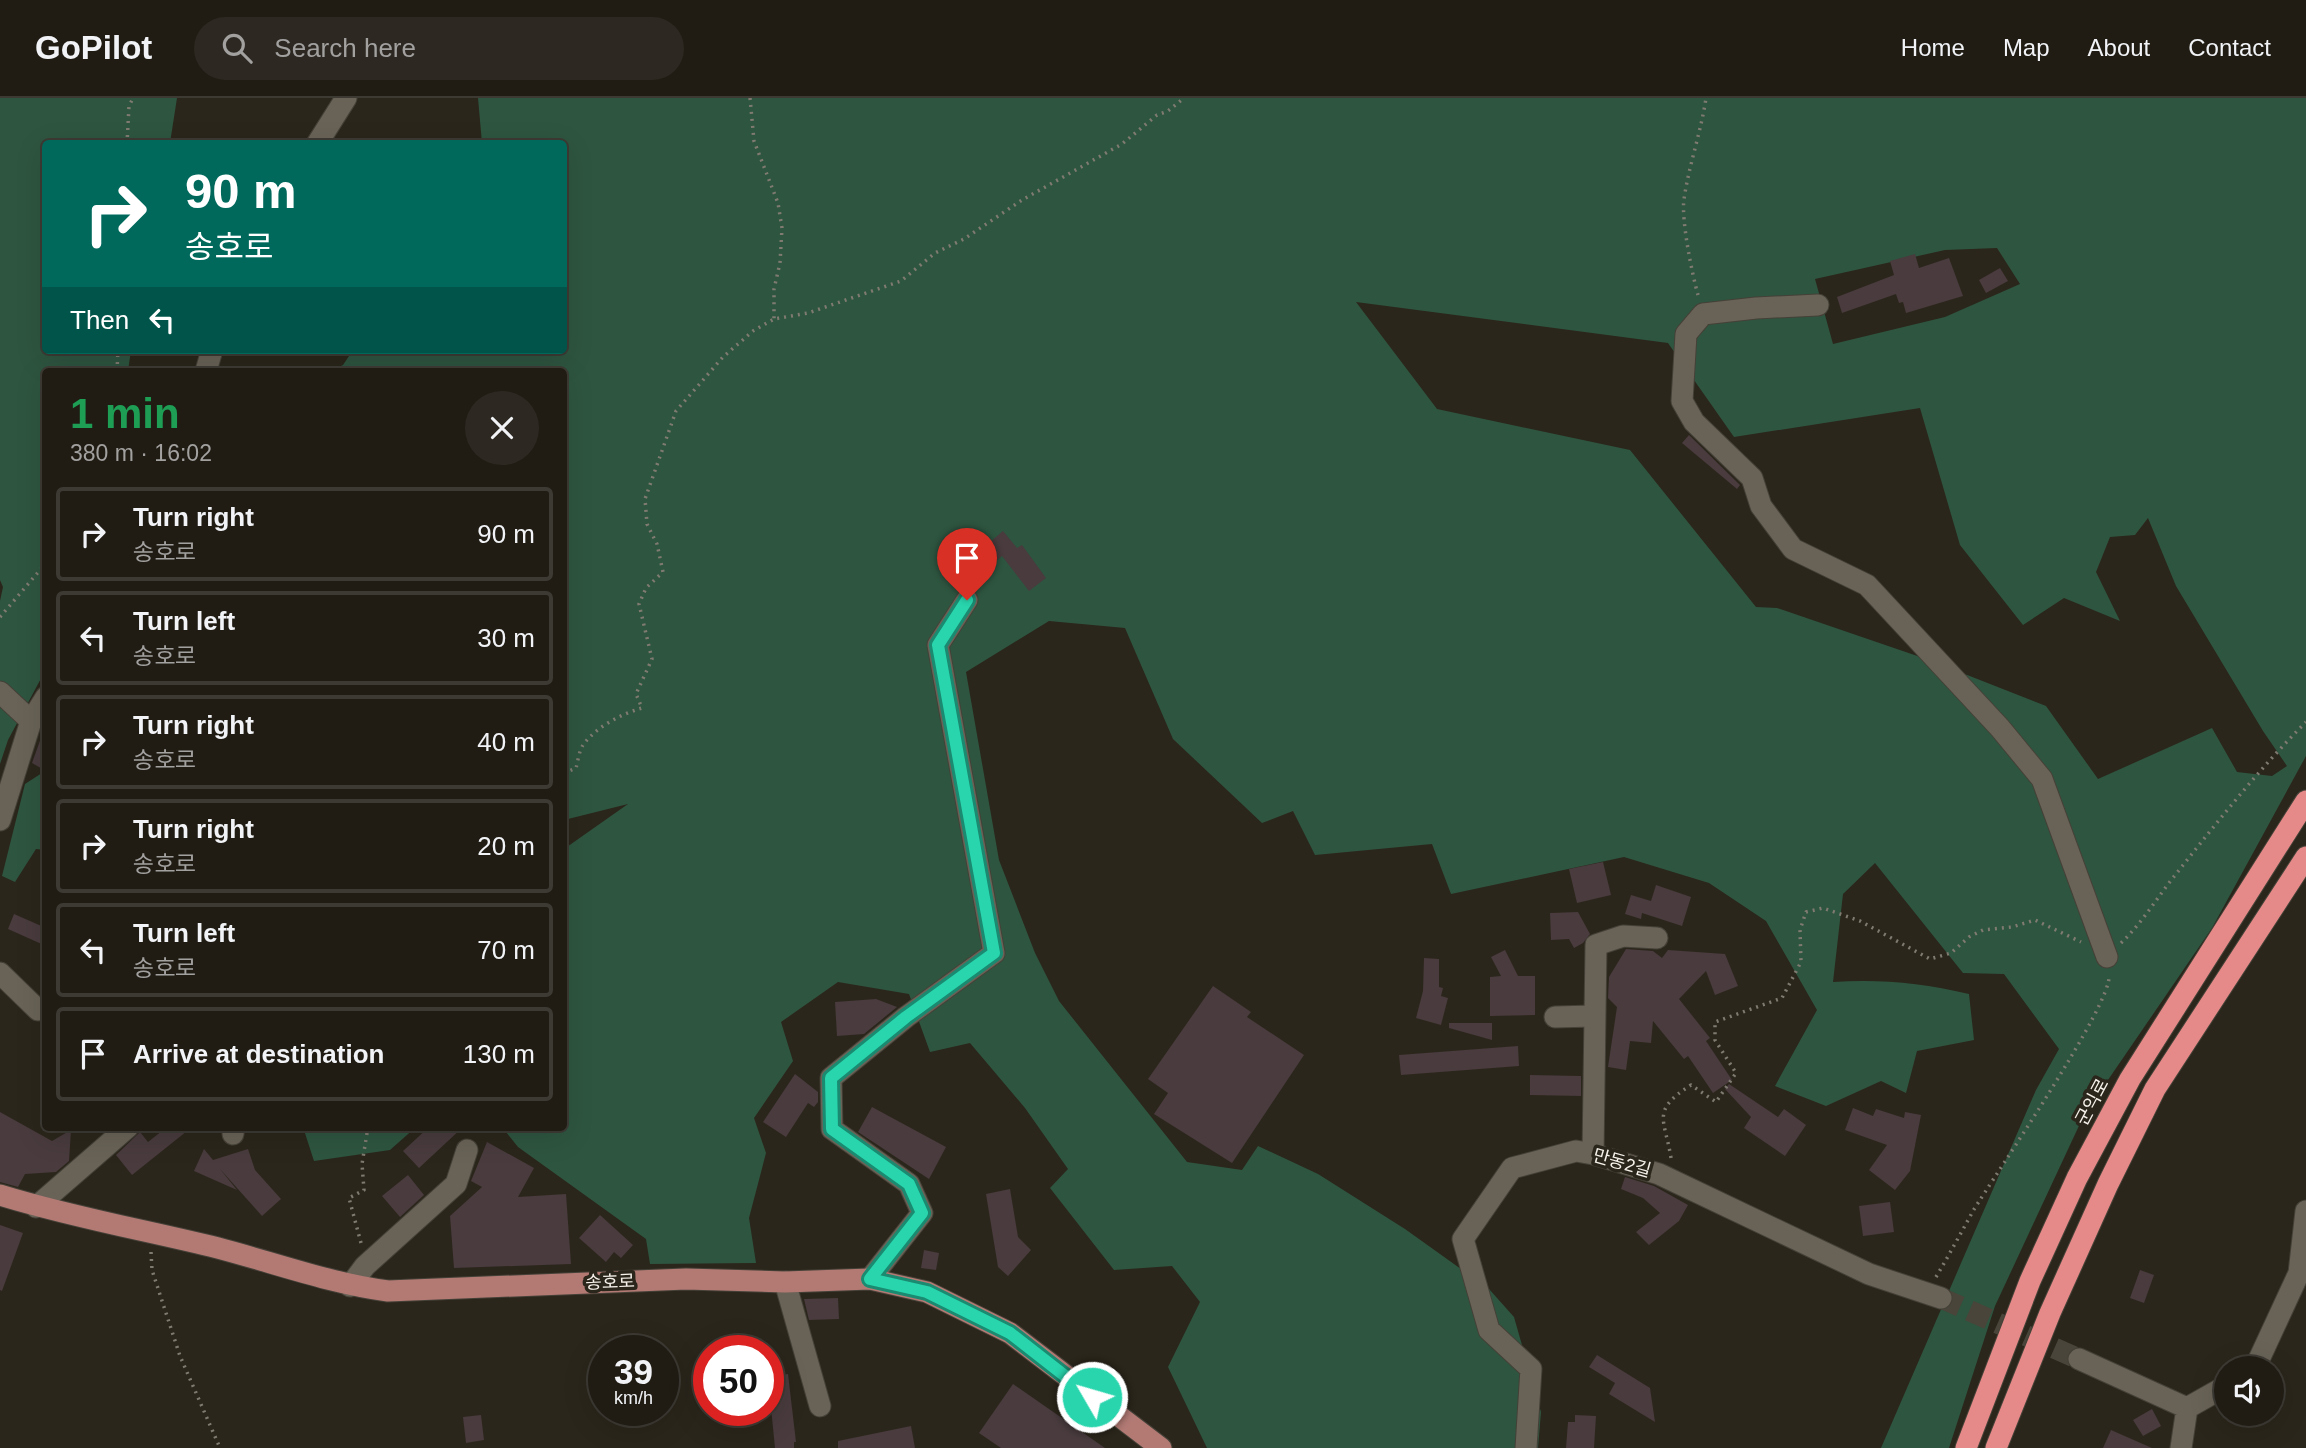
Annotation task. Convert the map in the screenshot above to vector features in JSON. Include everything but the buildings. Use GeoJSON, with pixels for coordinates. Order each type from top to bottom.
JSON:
{"type":"FeatureCollection","features":[{"type":"Feature","properties":{"kind":"highway","name":"군익로"},"geometry":{"type":"LineString","coordinates":[[1966,1448],[2030,1281],[2083,1167],[2130,1079],[2306,801]]}},
{"type":"Feature","properties":{"kind":"highway"},"geometry":{"type":"LineString","coordinates":[[1996,1448],[2050,1313],[2108,1184],[2155,1089],[2306,857]]}},
{"type":"Feature","properties":{"kind":"main road","name":"송호로"},"geometry":{"type":"LineString","coordinates":[[0,1195],[350,1286],[388,1291],[686,1279],[785,1282],[870,1279],[927,1292],[1010,1333],[1161,1448]]}},
{"type":"Feature","properties":{"kind":"street"},"geometry":{"type":"LineString","coordinates":[[320,140],[346,98]]}},
{"type":"Feature","properties":{"kind":"street"},"geometry":{"type":"LineString","coordinates":[[1818,306],[1756,307],[1703,314],[1686,334],[1682,401],[1694,422],[1752,478],[1761,506],[1793,549],[1867,585],[2000,728],[2042,779],[2106,957]]}},
{"type":"Feature","properties":{"kind":"street"},"geometry":{"type":"LineString","coordinates":[[870,1279],[922,1213],[909,1184],[832,1129],[831,1078],[906,1017],[994,953],[938,645],[967,600]]}},
{"type":"Feature","properties":{"kind":"street"},"geometry":{"type":"LineString","coordinates":[[0,692],[32,721]]}},
{"type":"Feature","properties":{"kind":"street"},"geometry":{"type":"LineString","coordinates":[[0,820],[32,721],[42,704]]}},
{"type":"Feature","properties":{"kind":"street"},"geometry":{"type":"LineString","coordinates":[[1593,1154],[1596,945],[1623,936],[1657,938]]}},
{"type":"Feature","properties":{"kind":"street"},"geometry":{"type":"LineString","coordinates":[[0,973],[38,1010]]}},
{"type":"Feature","properties":{"kind":"street"},"geometry":{"type":"LineString","coordinates":[[1555,1017],[1593,1016]]}},
{"type":"Feature","properties":{"kind":"street"},"geometry":{"type":"LineString","coordinates":[[36,1206],[123,1131]]}},
{"type":"Feature","properties":{"kind":"street"},"geometry":{"type":"LineString","coordinates":[[350,1286],[365,1266],[456,1184],[467,1150]]}},
{"type":"Feature","properties":{"kind":"street","name":"만동2길"},"geometry":{"type":"LineString","coordinates":[[1526,1448],[1531,1369],[1489,1330],[1463,1239],[1512,1168],[1576,1151],[1593,1154],[1658,1174],[1869,1274],[1934,1296]]}},
{"type":"Feature","properties":{"kind":"street"},"geometry":{"type":"LineString","coordinates":[[2261,1356],[2299,1273],[2306,1211]]}},
{"type":"Feature","properties":{"kind":"street"},"geometry":{"type":"LineString","coordinates":[[785,1282],[820,1406]]}},
{"type":"Feature","properties":{"kind":"street"},"geometry":{"type":"LineString","coordinates":[[2080,1359],[2187,1408]]}},
{"type":"Feature","properties":{"kind":"street"},"geometry":{"type":"LineString","coordinates":[[2187,1408],[2214,1393]]}},
{"type":"Feature","properties":{"kind":"street"},"geometry":{"type":"LineString","coordinates":[[2181,1448],[2187,1408]]}},
{"type":"Feature","properties":{"kind":"path"},"geometry":{"type":"LineString","coordinates":[[127,140],[129,106],[133,98]]}},
{"type":"Feature","properties":{"kind":"path"},"geometry":{"type":"LineString","coordinates":[[751,98],[754,141],[778,203],[782,228],[780,263],[774,289],[774,319]]}},
{"type":"Feature","properties":{"kind":"path"},"geometry":{"type":"LineString","coordinates":[[567,772],[576,768],[581,747],[597,732],[623,713],[642,708],[636,694],[652,659],[639,604],[646,588],[663,572],[657,544],[647,524],[645,499],[676,411],[723,357],[753,331],[774,319],[808,313],[901,281],[935,253],[964,239],[1022,200],[1122,144],[1157,115],[1168,111],[1184,98]]}},
{"type":"Feature","properties":{"kind":"path"},"geometry":{"type":"LineString","coordinates":[[1703,314],[1693,279],[1683,201],[1706,98]]}},
{"type":"Feature","properties":{"kind":"path"},"geometry":{"type":"LineString","coordinates":[[0,617],[42,567]]}},
{"type":"Feature","properties":{"kind":"path"},"geometry":{"type":"LineString","coordinates":[[2106,957],[2137,928],[2170,882],[2266,762],[2306,722]]}},
{"type":"Feature","properties":{"kind":"path"},"geometry":{"type":"LineString","coordinates":[[1658,1174],[1671,1159],[1661,1120],[1672,1097],[1691,1085],[1716,1102],[1736,1073],[1714,1041],[1716,1022],[1782,998],[1801,962],[1800,930],[1806,912],[1823,908],[1860,921],[1930,960],[1951,953],[1969,937],[1983,930],[2012,927],[2035,920],[2106,957]]}},
{"type":"Feature","properties":{"kind":"path"},"geometry":{"type":"LineString","coordinates":[[1934,1296],[1973,1212],[2090,1024],[2110,984],[2106,957]]}},
{"type":"Feature","properties":{"kind":"path"},"geometry":{"type":"LineString","coordinates":[[365,1266],[349,1198],[363,1190],[362,1164],[367,1131]]}},
{"type":"Feature","properties":{"kind":"path"},"geometry":{"type":"LineString","coordinates":[[150,1232],[152,1270],[180,1356],[220,1448]]}},
{"type":"Feature","properties":{"kind":"green space"},"geometry":{"type":"Polygon","coordinates":[[[0,98],[177,98],[170,140],[42,140],[42,354],[130,354],[128,368],[42,368],[42,677],[8,740],[0,764],[0,601],[3,587],[0,580],[0,98]]]}},
{"type":"Feature","properties":{"kind":"green space"},"geometry":{"type":"Polygon","coordinates":[[[478,98],[2306,98],[2306,756],[2212,928],[2084,1115],[1995,1306],[1949,1448],[1881,1448],[2036,1090],[2059,1049],[2004,974],[1963,973],[1875,863],[1843,894],[1833,982],[1901,983],[1969,994],[1974,1040],[1917,1051],[1906,1093],[1881,1081],[1826,1106],[1775,1086],[1817,1010],[1766,921],[1709,883],[1624,857],[1451,894],[1432,844],[1315,855],[1293,811],[1262,823],[1173,739],[1125,628],[1049,621],[966,672],[999,860],[1035,953],[1059,1001],[1187,1162],[1242,1170],[1258,1146],[1318,1174],[1405,1229],[1489,1289],[1514,1317],[1541,1412],[1538,1448],[1207,1448],[1168,1367],[1200,1302],[1172,1266],[1114,1270],[1050,1188],[1068,1169],[1025,1108],[970,1043],[930,1052],[909,994],[838,982],[781,1022],[793,1061],[754,1118],[766,1153],[749,1218],[756,1263],[650,1264],[646,1239],[518,1147],[505,1131],[567,1131],[567,847],[628,804],[567,819],[567,368],[336,368],[343,365],[350,354],[567,354],[567,140],[482,140],[478,98]],[[1997,248],[1945,250],[1815,279],[1833,344],[1945,317],[2020,284],[1997,248]],[[1356,302],[1437,409],[1630,450],[1756,607],[1777,608],[1929,660],[2046,706],[2098,779],[2212,728],[2237,772],[2272,776],[2287,766],[2176,586],[2148,518],[2135,535],[2110,537],[2096,572],[2120,621],[2064,598],[2023,625],[1960,545],[1920,408],[1734,437],[1668,343],[1356,302]]]}},
{"type":"Feature","properties":{"kind":"green space"},"geometry":{"type":"Polygon","coordinates":[[[42,773],[42,850],[36,849],[15,882],[2,876],[25,784],[42,773]]]}},
{"type":"Feature","properties":{"kind":"green space"},"geometry":{"type":"Polygon","coordinates":[[[304,1131],[411,1131],[390,1150],[314,1161],[304,1131]]]}},
{"type":"Feature","properties":{"kind":"tunnel"},"geometry":{"type":"LineString","coordinates":[[1941,1298],[2079,1359]]}},
{"type":"Feature","properties":{"kind":"route"},"geometry":{"type":"LineString","coordinates":[[967,600],[938,645],[994,953],[906,1017],[831,1078],[832,1129],[909,1184],[922,1213],[870,1279],[927,1292],[1010,1333],[1092,1397]]}}]}
